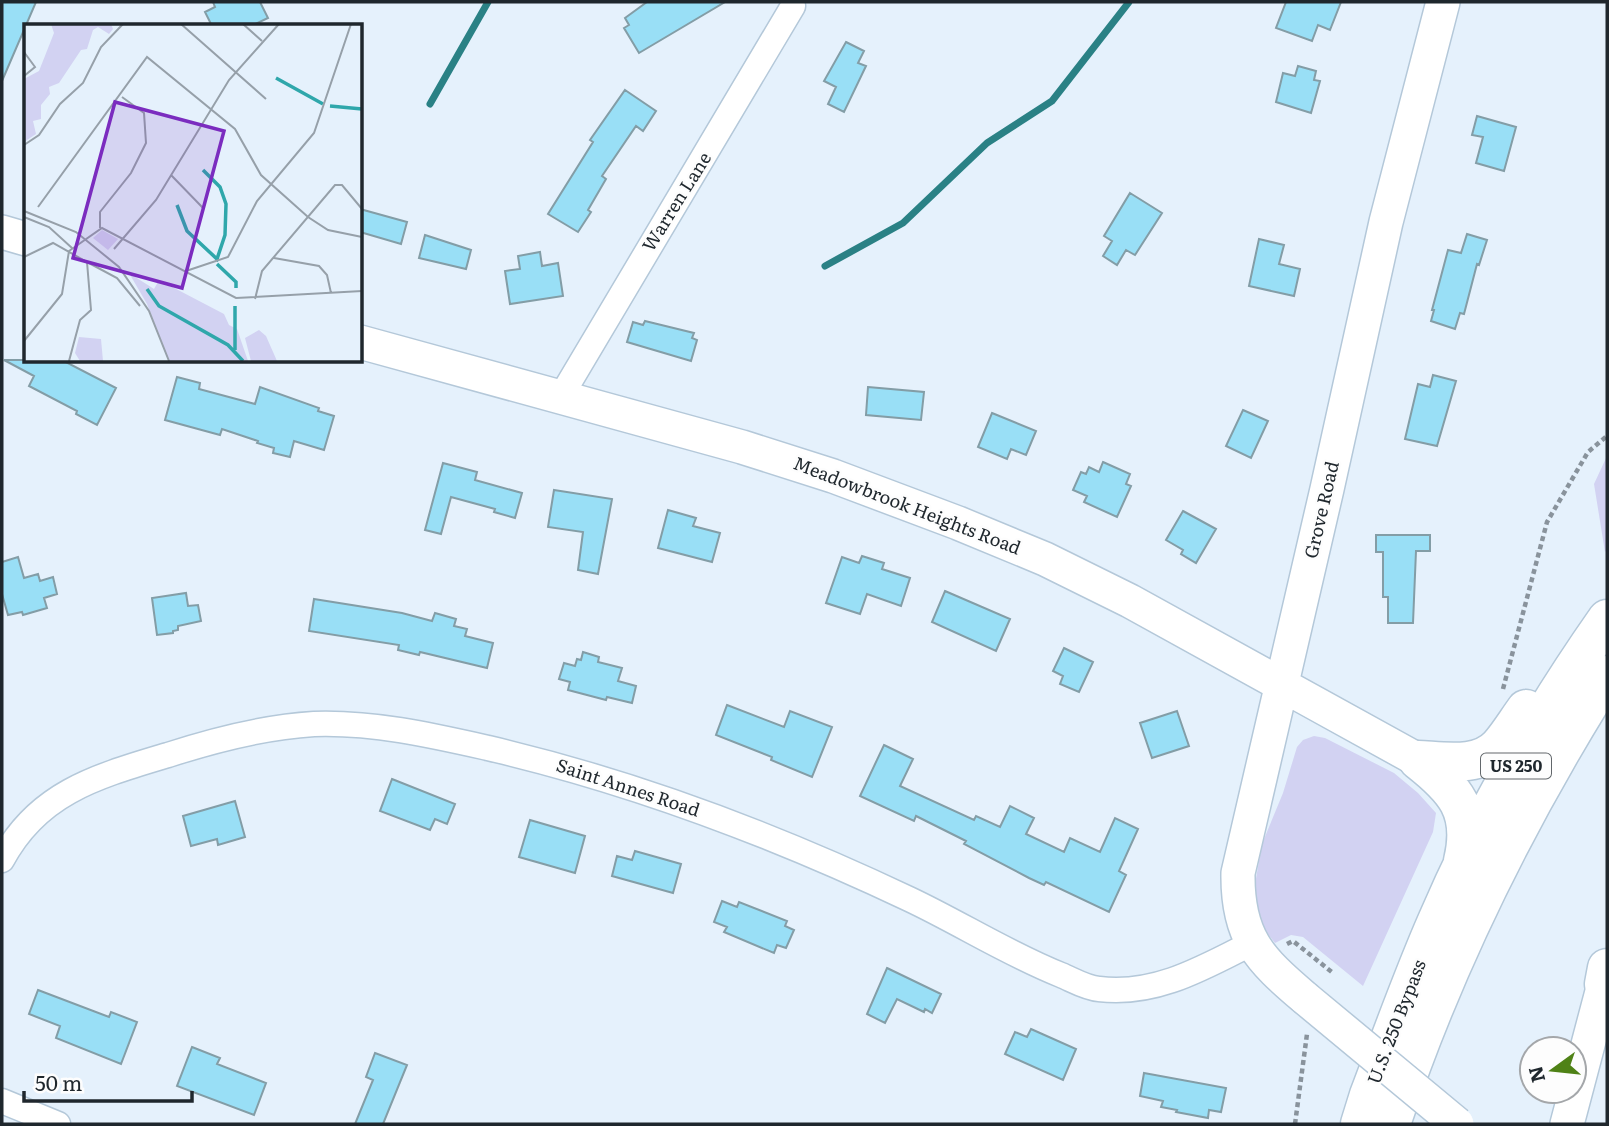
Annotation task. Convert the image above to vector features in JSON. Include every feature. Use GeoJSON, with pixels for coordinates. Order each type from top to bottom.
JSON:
{"type":"FeatureCollection","features":[{"type":"Feature","properties":{"kind":"highway","name":"US 250"},"geometry":{"type":"LineString","coordinates":[[1448,933],[1512,835],[1560,749],[1592,670],[1607,619]]}},
{"type":"Feature","properties":{"kind":"highway","name":"US 250"},"geometry":{"type":"LineString","coordinates":[[1448,933],[1461,869],[1517,764],[1592,670]]}},
{"type":"Feature","properties":{"kind":"highway"},"geometry":{"type":"LineString","coordinates":[[1418,760],[1469,761],[1488,754],[1498,747],[1539,690],[1592,670]]}},
{"type":"Feature","properties":{"kind":"highway"},"geometry":{"type":"LineString","coordinates":[[1418,760],[1446,782],[1459,801],[1467,844],[1461,869]]}},
{"type":"Feature","properties":{"kind":"highway","name":"U.S. 250 Bypass"},"geometry":{"type":"LineString","coordinates":[[1360,1124],[1369,1095],[1448,933]]}},
{"type":"Feature","properties":{"kind":"highway","name":"U.S. 250 Bypass"},"geometry":{"type":"LineString","coordinates":[[1391,1124],[1448,933]]}},
{"type":"Feature","properties":{"kind":"street","name":"Warren Lane"},"geometry":{"type":"LineString","coordinates":[[561,398],[793,6]]}},
{"type":"Feature","properties":{"kind":"street","name":"Grove Road"},"geometry":{"type":"LineString","coordinates":[[1438,6],[1386,222],[1238,873],[1238,898],[1243,923],[1264,960],[1305,998],[1457,1124]]}},
{"type":"Feature","properties":{"kind":"street"},"geometry":{"type":"LineString","coordinates":[[2,232],[24,238]]}},
{"type":"Feature","properties":{"kind":"street","name":"Meadowbrook Heights Road"},"geometry":{"type":"LineString","coordinates":[[362,343],[755,451],[833,476],[958,523],[1045,559],[1130,601],[1418,760]]}},
{"type":"Feature","properties":{"kind":"street","name":"Saint Annes Road"},"geometry":{"type":"LineString","coordinates":[[2,860],[29,821],[51,801],[76,786],[132,765],[264,730],[313,724],[373,725],[423,733],[529,757],[638,789],[745,827],[831,862],[916,902],[1041,967],[1095,989],[1150,987],[1181,979],[1252,943]]}},
{"type":"Feature","properties":{"kind":"street"},"geometry":{"type":"LineString","coordinates":[[1567,1124],[1606,978]]}},
{"type":"Feature","properties":{"kind":"street"},"geometry":{"type":"LineString","coordinates":[[2,1101],[58,1124]]}},
{"type":"Feature","properties":{"kind":"path"},"geometry":{"type":"LineString","coordinates":[[1502,694],[1547,522],[1588,452],[1607,436]]}},
{"type":"Feature","properties":{"kind":"shaded area"},"geometry":{"type":"Polygon","coordinates":[[[1607,456],[1607,549],[1605,552],[1594,484],[1607,456]]]}},
{"type":"Feature","properties":{"kind":"shaded area"},"geometry":{"type":"Polygon","coordinates":[[[1314,736],[1325,738],[1394,773],[1436,813],[1433,832],[1363,986],[1303,937],[1291,935],[1275,943],[1261,925],[1254,890],[1262,844],[1283,793],[1297,747],[1303,740],[1314,736]]]}},
{"type":"Feature","properties":{"kind":"building"},"geometry":{"type":"Polygon","coordinates":[[[2,2],[36,2],[27,24],[24,24],[24,30],[2,81],[2,2]]]}},
{"type":"Feature","properties":{"kind":"building"},"geometry":{"type":"Polygon","coordinates":[[[213,2],[260,2],[268,18],[255,24],[211,24],[205,12],[215,7],[213,2]]]}},
{"type":"Feature","properties":{"kind":"building"},"geometry":{"type":"Polygon","coordinates":[[[647,2],[725,2],[639,53],[624,28],[629,25],[625,18],[647,2]]]}},
{"type":"Feature","properties":{"kind":"building"},"geometry":{"type":"Polygon","coordinates":[[[1286,2],[1341,2],[1330,30],[1318,25],[1312,41],[1276,28],[1286,2]]]}},
{"type":"Feature","properties":{"kind":"building"},"geometry":{"type":"Polygon","coordinates":[[[846,42],[864,51],[858,63],[866,66],[844,112],[828,104],[836,87],[824,81],[846,42]]]}},
{"type":"Feature","properties":{"kind":"building"},"geometry":{"type":"Polygon","coordinates":[[[1298,66],[1316,71],[1314,80],[1320,81],[1311,113],[1276,102],[1283,73],[1295,76],[1298,66]]]}},
{"type":"Feature","properties":{"kind":"building"},"geometry":{"type":"Polygon","coordinates":[[[625,90],[656,111],[643,131],[636,126],[602,176],[606,179],[588,210],[591,212],[578,232],[548,214],[593,142],[590,140],[625,90]]]}},
{"type":"Feature","properties":{"kind":"building"},"geometry":{"type":"Polygon","coordinates":[[[1477,116],[1516,127],[1504,171],[1476,163],[1483,137],[1472,135],[1477,116]]]}},
{"type":"Feature","properties":{"kind":"building"},"geometry":{"type":"Polygon","coordinates":[[[1130,193],[1162,213],[1135,255],[1126,250],[1117,265],[1103,256],[1112,241],[1104,236],[1130,193]]]}},
{"type":"Feature","properties":{"kind":"building"},"geometry":{"type":"Polygon","coordinates":[[[362,210],[407,222],[401,244],[362,233],[362,210]]]}},
{"type":"Feature","properties":{"kind":"building"},"geometry":{"type":"Polygon","coordinates":[[[1467,234],[1487,240],[1479,265],[1477,264],[1464,314],[1460,313],[1455,329],[1431,321],[1432,310],[1448,250],[1461,253],[1467,234]]]}},
{"type":"Feature","properties":{"kind":"building"},"geometry":{"type":"Polygon","coordinates":[[[425,235],[471,250],[466,269],[419,258],[425,235]]]}},
{"type":"Feature","properties":{"kind":"building"},"geometry":{"type":"Polygon","coordinates":[[[1259,239],[1284,245],[1279,264],[1300,269],[1294,296],[1249,286],[1259,239]]]}},
{"type":"Feature","properties":{"kind":"building"},"geometry":{"type":"Polygon","coordinates":[[[540,252],[542,266],[558,263],[563,296],[510,304],[505,271],[520,269],[518,256],[540,252]]]}},
{"type":"Feature","properties":{"kind":"building"},"geometry":{"type":"Polygon","coordinates":[[[645,321],[694,333],[692,338],[697,340],[691,361],[627,342],[633,322],[643,325],[645,321]]]}},
{"type":"Feature","properties":{"kind":"building"},"geometry":{"type":"Polygon","coordinates":[[[4,360],[66,362],[116,388],[97,425],[76,414],[77,411],[29,386],[34,376],[4,360]]]}},
{"type":"Feature","properties":{"kind":"building"},"geometry":{"type":"Polygon","coordinates":[[[1433,375],[1456,381],[1437,446],[1405,439],[1418,384],[1430,387],[1433,375]]]}},
{"type":"Feature","properties":{"kind":"building"},"geometry":{"type":"Polygon","coordinates":[[[177,377],[200,383],[199,389],[255,404],[260,387],[319,408],[318,411],[334,416],[324,450],[294,441],[290,457],[273,453],[274,448],[222,429],[220,435],[165,420],[177,377]]]}},
{"type":"Feature","properties":{"kind":"building"},"geometry":{"type":"Polygon","coordinates":[[[868,387],[924,392],[921,420],[866,415],[868,387]]]}},
{"type":"Feature","properties":{"kind":"building"},"geometry":{"type":"Polygon","coordinates":[[[1243,410],[1268,421],[1251,458],[1226,446],[1243,410]]]}},
{"type":"Feature","properties":{"kind":"building"},"geometry":{"type":"Polygon","coordinates":[[[992,413],[1036,431],[1026,455],[1011,449],[1007,459],[978,447],[992,413]]]}},
{"type":"Feature","properties":{"kind":"building"},"geometry":{"type":"Polygon","coordinates":[[[1103,462],[1130,474],[1126,484],[1131,486],[1117,517],[1084,502],[1087,496],[1073,490],[1081,472],[1086,474],[1089,467],[1099,472],[1103,462]]]}},
{"type":"Feature","properties":{"kind":"building"},"geometry":{"type":"Polygon","coordinates":[[[443,463],[477,472],[475,480],[522,493],[515,518],[494,512],[495,509],[451,497],[441,534],[425,530],[443,463]]]}},
{"type":"Feature","properties":{"kind":"building"},"geometry":{"type":"Polygon","coordinates":[[[554,490],[612,499],[598,574],[578,570],[583,532],[548,527],[554,490]]]}},
{"type":"Feature","properties":{"kind":"building"},"geometry":{"type":"Polygon","coordinates":[[[668,510],[696,518],[693,526],[720,533],[712,562],[658,548],[668,510]]]}},
{"type":"Feature","properties":{"kind":"building"},"geometry":{"type":"Polygon","coordinates":[[[1183,511],[1216,529],[1196,563],[1181,554],[1183,550],[1166,540],[1183,511]]]}},
{"type":"Feature","properties":{"kind":"building"},"geometry":{"type":"Polygon","coordinates":[[[1376,535],[1430,535],[1430,551],[1416,551],[1413,623],[1388,623],[1388,597],[1383,597],[1383,552],[1376,552],[1376,535]]]}},
{"type":"Feature","properties":{"kind":"building"},"geometry":{"type":"Polygon","coordinates":[[[862,556],[884,563],[882,569],[910,578],[901,606],[867,594],[860,614],[826,603],[842,557],[859,563],[862,556]]]}},
{"type":"Feature","properties":{"kind":"building"},"geometry":{"type":"Polygon","coordinates":[[[18,557],[24,578],[38,574],[40,581],[53,577],[57,594],[44,598],[47,608],[23,615],[22,612],[8,615],[2,594],[2,562],[18,557]]]}},
{"type":"Feature","properties":{"kind":"building"},"geometry":{"type":"Polygon","coordinates":[[[945,591],[1010,619],[996,651],[932,622],[945,591]]]}},
{"type":"Feature","properties":{"kind":"building"},"geometry":{"type":"Polygon","coordinates":[[[186,593],[188,606],[198,605],[201,621],[178,626],[178,630],[173,633],[157,635],[152,598],[186,593]]]}},
{"type":"Feature","properties":{"kind":"building"},"geometry":{"type":"Polygon","coordinates":[[[314,599],[402,613],[432,621],[435,613],[456,619],[454,626],[467,629],[465,636],[493,643],[487,668],[420,652],[419,655],[398,650],[399,645],[309,631],[314,599]]]}},
{"type":"Feature","properties":{"kind":"building"},"geometry":{"type":"Polygon","coordinates":[[[1064,648],[1093,662],[1079,692],[1060,684],[1063,676],[1053,671],[1064,648]]]}},
{"type":"Feature","properties":{"kind":"building"},"geometry":{"type":"Polygon","coordinates":[[[583,652],[599,657],[598,662],[622,668],[618,681],[636,686],[632,703],[607,697],[606,700],[568,690],[570,682],[559,679],[564,663],[575,666],[577,659],[581,660],[583,652]]]}},
{"type":"Feature","properties":{"kind":"building"},"geometry":{"type":"Polygon","coordinates":[[[727,705],[784,727],[790,711],[832,727],[812,777],[771,760],[772,757],[716,735],[727,705]]]}},
{"type":"Feature","properties":{"kind":"building"},"geometry":{"type":"Polygon","coordinates":[[[1177,711],[1189,746],[1152,758],[1140,723],[1177,711]]]}},
{"type":"Feature","properties":{"kind":"building"},"geometry":{"type":"Polygon","coordinates":[[[884,745],[913,759],[900,786],[974,820],[976,816],[1000,827],[1010,806],[1034,818],[1026,834],[1064,852],[1070,838],[1100,852],[1115,818],[1138,829],[1119,871],[1126,875],[1109,912],[1046,882],[1044,885],[1029,878],[964,844],[966,841],[916,816],[914,821],[860,796],[884,745]]]}},
{"type":"Feature","properties":{"kind":"building"},"geometry":{"type":"Polygon","coordinates":[[[392,779],[455,804],[447,824],[435,819],[430,830],[380,811],[392,779]]]}},
{"type":"Feature","properties":{"kind":"building"},"geometry":{"type":"Polygon","coordinates":[[[235,801],[245,837],[218,845],[217,839],[191,846],[183,816],[235,801]]]}},
{"type":"Feature","properties":{"kind":"building"},"geometry":{"type":"Polygon","coordinates":[[[530,820],[585,836],[575,873],[519,857],[530,820]]]}},
{"type":"Feature","properties":{"kind":"building"},"geometry":{"type":"Polygon","coordinates":[[[635,851],[681,864],[673,893],[612,876],[617,856],[632,860],[635,851]]]}},
{"type":"Feature","properties":{"kind":"building"},"geometry":{"type":"Polygon","coordinates":[[[722,901],[737,907],[739,902],[787,921],[785,926],[794,930],[786,948],[777,945],[774,953],[724,932],[727,927],[714,922],[722,901]]]}},
{"type":"Feature","properties":{"kind":"building"},"geometry":{"type":"Polygon","coordinates":[[[887,968],[941,994],[932,1013],[897,999],[885,1023],[867,1014],[887,968]]]}},
{"type":"Feature","properties":{"kind":"building"},"geometry":{"type":"Polygon","coordinates":[[[38,990],[109,1017],[111,1012],[137,1022],[121,1064],[56,1038],[60,1026],[29,1014],[38,990]]]}},
{"type":"Feature","properties":{"kind":"building"},"geometry":{"type":"Polygon","coordinates":[[[1031,1029],[1076,1049],[1063,1080],[1005,1054],[1015,1032],[1027,1037],[1031,1029]]]}},
{"type":"Feature","properties":{"kind":"building"},"geometry":{"type":"Polygon","coordinates":[[[192,1047],[220,1058],[217,1064],[266,1083],[254,1115],[177,1086],[192,1047]]]}},
{"type":"Feature","properties":{"kind":"building"},"geometry":{"type":"Polygon","coordinates":[[[375,1053],[407,1065],[383,1124],[355,1124],[373,1080],[366,1077],[375,1053]]]}},
{"type":"Feature","properties":{"kind":"building"},"geometry":{"type":"Polygon","coordinates":[[[1144,1073],[1226,1088],[1221,1112],[1209,1110],[1208,1118],[1161,1107],[1163,1101],[1140,1096],[1144,1073]]]}},
{"type":"Feature","properties":{"kind":"waterway"},"geometry":{"type":"LineString","coordinates":[[430,104],[488,2]]}},
{"type":"Feature","properties":{"kind":"waterway"},"geometry":{"type":"LineString","coordinates":[[825,266],[903,223],[987,143],[1052,101],[1129,2]]}}]}
